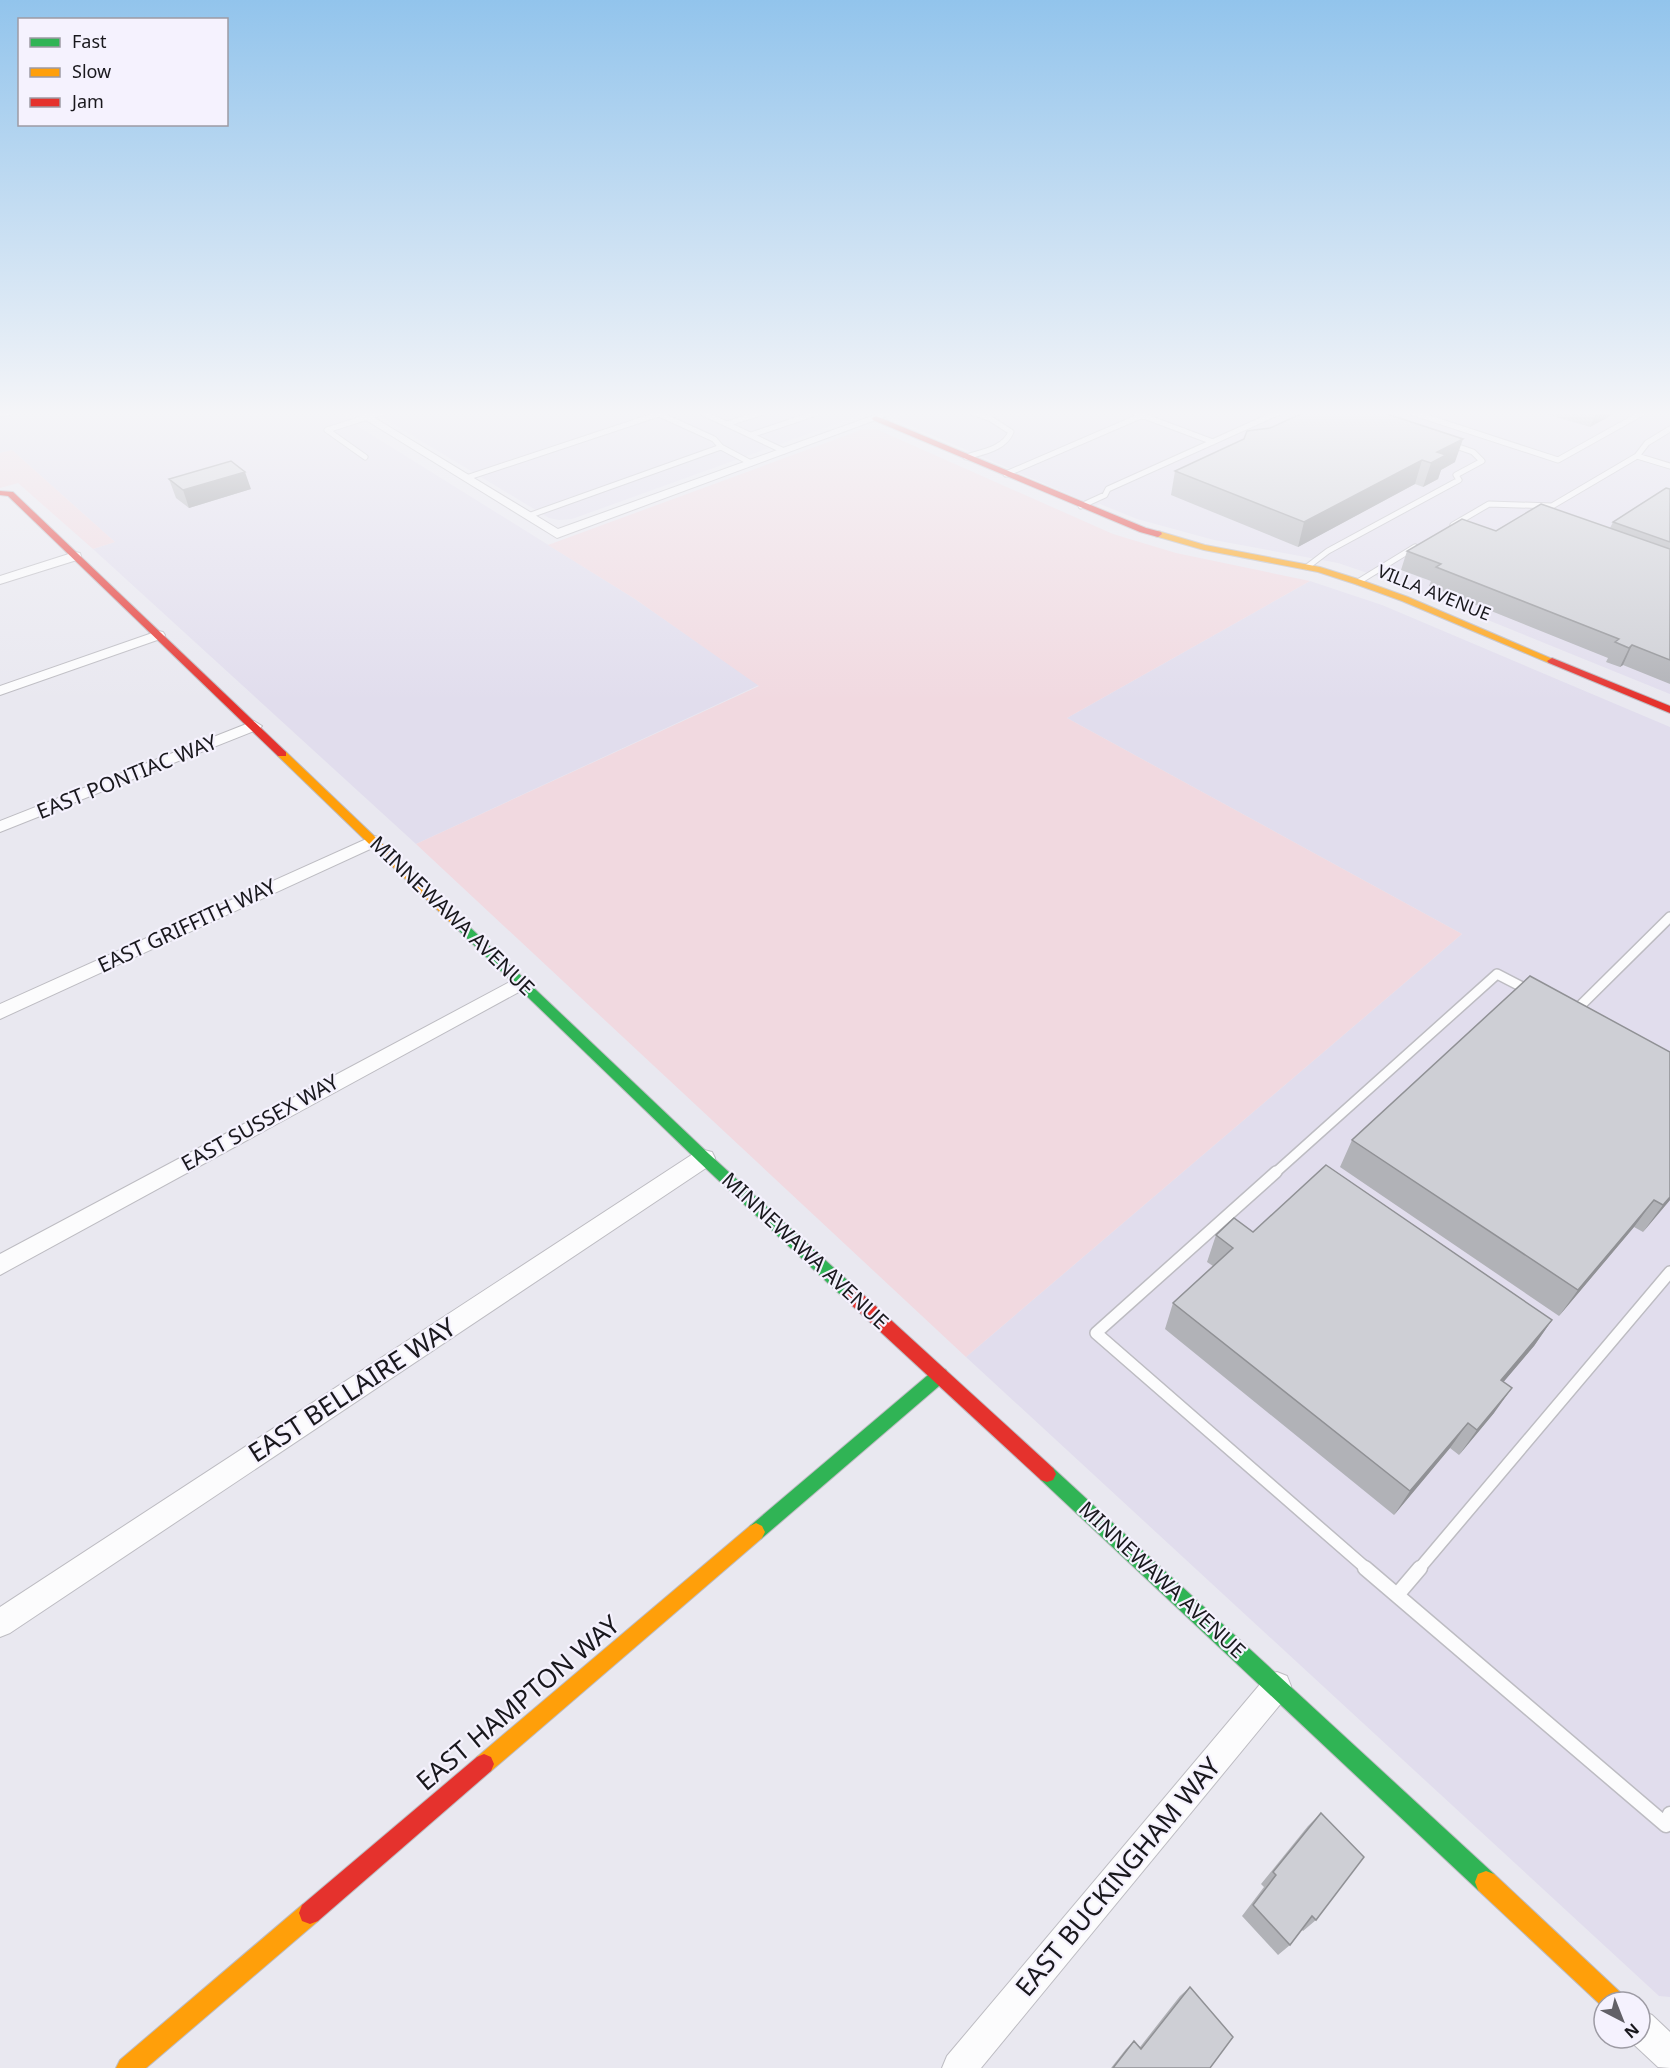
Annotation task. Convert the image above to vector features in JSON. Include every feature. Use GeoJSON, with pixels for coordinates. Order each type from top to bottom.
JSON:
{"type":"FeatureCollection","features":[{"type":"Feature","properties":{"kind":"street","name":"MINNEWAWA AVENUE"},"geometry":{"type":"LineString","coordinates":[[25,509],[704,1158],[1277,1686],[1601,1990]]}},
{"type":"Feature","properties":{"kind":"street"},"geometry":{"type":"LineString","coordinates":[[516,509],[557,534],[627,509]]}},
{"type":"Feature","properties":{"kind":"street","name":"VILLA AVENUE"},"geometry":{"type":"LineString","coordinates":[[1087,509],[1173,539],[1307,567],[1358,582],[1405,599],[1670,710]]}},
{"type":"Feature","properties":{"kind":"street"},"geometry":{"type":"LineString","coordinates":[[0,580],[75,556]]}},
{"type":"Feature","properties":{"kind":"street"},"geometry":{"type":"LineString","coordinates":[[0,691],[158,635]]}},
{"type":"Feature","properties":{"kind":"street","name":"EAST PONTIAC WAY"},"geometry":{"type":"LineString","coordinates":[[0,828],[254,726]]}},
{"type":"Feature","properties":{"kind":"street","name":"EAST GRIFFITH WAY"},"geometry":{"type":"LineString","coordinates":[[0,1012],[373,841]]}},
{"type":"Feature","properties":{"kind":"street","name":"EAST SUSSEX WAY"},"geometry":{"type":"LineString","coordinates":[[0,1265],[521,982]]}},
{"type":"Feature","properties":{"kind":"street","name":"EAST BELLAIRE WAY"},"geometry":{"type":"LineString","coordinates":[[0,1623],[704,1158]]}},
{"type":"Feature","properties":{"kind":"street","name":"EAST HAMPTON WAY"},"geometry":{"type":"LineString","coordinates":[[128,2068],[940,1375]]}},
{"type":"Feature","properties":{"kind":"street","name":"EAST BUCKINGHAM WAY"},"geometry":{"type":"LineString","coordinates":[[959,2068],[1277,1686]]}},
{"type":"Feature","properties":{"kind":"street"},"geometry":{"type":"LineString","coordinates":[[1652,2038],[1670,2055]]}},
{"type":"Feature","properties":{"kind":"lane"},"geometry":{"type":"LineString","coordinates":[[528,516],[549,509]]}},
{"type":"Feature","properties":{"kind":"lane"},"geometry":{"type":"LineString","coordinates":[[1307,567],[1328,551],[1406,509]]}},
{"type":"Feature","properties":{"kind":"lane"},"geometry":{"type":"LineString","coordinates":[[1448,528],[1481,509]]}},
{"type":"Feature","properties":{"kind":"lane"},"geometry":{"type":"LineString","coordinates":[[1358,582],[1418,545]]}},
{"type":"Feature","properties":{"kind":"lane"},"geometry":{"type":"LineString","coordinates":[[1572,1014],[1670,916]]}},
{"type":"Feature","properties":{"kind":"lane"},"geometry":{"type":"LineString","coordinates":[[1534,994],[1497,974],[1096,1333],[1666,1825],[1670,1814]]}},
{"type":"Feature","properties":{"kind":"lane"},"geometry":{"type":"LineString","coordinates":[[1397,1595],[1670,1272]]}},
{"type":"Feature","properties":{"kind":"shaded area"},"geometry":{"type":"Polygon","coordinates":[[[47,509],[78,509],[115,542],[93,549],[47,509]]]}},
{"type":"Feature","properties":{"kind":"shaded area"},"geometry":{"type":"Polygon","coordinates":[[[78,509],[490,509],[635,599],[759,685],[416,844],[93,549],[115,542],[78,509]]]}},
{"type":"Feature","properties":{"kind":"shaded area"},"geometry":{"type":"Polygon","coordinates":[[[533,509],[601,509],[572,519],[549,518],[533,509]]]}},
{"type":"Feature","properties":{"kind":"shaded area"},"geometry":{"type":"Polygon","coordinates":[[[647,509],[1055,509],[1113,534],[1176,553],[1310,581],[1067,718],[1462,934],[966,1357],[416,844],[759,686],[635,599],[548,545],[647,509]]]}},
{"type":"Feature","properties":{"kind":"shaded area"},"geometry":{"type":"Polygon","coordinates":[[[1111,509],[1670,509],[1670,694],[1394,582],[1338,563],[1214,540],[1137,519],[1111,509]]]}},
{"type":"Feature","properties":{"kind":"shaded area"},"geometry":{"type":"Polygon","coordinates":[[[1310,581],[1382,605],[1670,727],[1670,1997],[1659,1996],[966,1357],[1462,934],[1067,718],[1310,581]]]}},
{"type":"Feature","properties":{"kind":"building"},"geometry":{"type":"Polygon","coordinates":[[[1270,509],[1330,509],[1304,522],[1270,509]]]}},
{"type":"Feature","properties":{"kind":"building"},"geometry":{"type":"Polygon","coordinates":[[[1533,509],[1554,509],[1670,549],[1670,660],[1632,645],[1629,648],[1615,642],[1619,639],[1436,567],[1441,564],[1407,551],[1462,519],[1496,531],[1533,509]]]}},
{"type":"Feature","properties":{"kind":"building"},"geometry":{"type":"Polygon","coordinates":[[[1634,509],[1670,509],[1670,542],[1613,522],[1634,509]]]}},
{"type":"Feature","properties":{"kind":"building"},"geometry":{"type":"Polygon","coordinates":[[[1530,976],[1670,1052],[1670,1197],[1663,1205],[1654,1200],[1578,1290],[1352,1140],[1530,976]]]}},
{"type":"Feature","properties":{"kind":"building"},"geometry":{"type":"Polygon","coordinates":[[[1326,1165],[1552,1320],[1501,1380],[1512,1388],[1477,1430],[1468,1423],[1410,1491],[1173,1303],[1233,1248],[1216,1235],[1234,1218],[1253,1232],[1326,1165]]]}},
{"type":"Feature","properties":{"kind":"building"},"geometry":{"type":"Polygon","coordinates":[[[1321,1813],[1364,1857],[1316,1920],[1312,1916],[1290,1945],[1253,1905],[1276,1875],[1273,1872],[1321,1813]]]}},
{"type":"Feature","properties":{"kind":"building"},"geometry":{"type":"Polygon","coordinates":[[[1190,1987],[1233,2037],[1210,2068],[1113,2068],[1134,2041],[1141,2049],[1190,1987]]]}},
{"type":"Feature","properties":{"kind":"traffic: fast"},"geometry":{"type":"LineString","coordinates":[[455,920],[704,1158],[852,1295]]}},
{"type":"Feature","properties":{"kind":"traffic: fast"},"geometry":{"type":"LineString","coordinates":[[756,1532],[940,1375]]}},
{"type":"Feature","properties":{"kind":"traffic: fast"},"geometry":{"type":"LineString","coordinates":[[1047,1474],[1486,1882]]}},
{"type":"Feature","properties":{"kind":"traffic: slow"},"geometry":{"type":"LineString","coordinates":[[1158,534],[1204,547],[1320,570],[1358,582],[1405,599],[1552,661]]}},
{"type":"Feature","properties":{"kind":"traffic: slow"},"geometry":{"type":"LineString","coordinates":[[282,754],[455,920]]}},
{"type":"Feature","properties":{"kind":"traffic: slow"},"geometry":{"type":"LineString","coordinates":[[484,1764],[756,1532]]}},
{"type":"Feature","properties":{"kind":"traffic: slow"},"geometry":{"type":"LineString","coordinates":[[1486,1882],[1601,1990]]}},
{"type":"Feature","properties":{"kind":"traffic: slow"},"geometry":{"type":"LineString","coordinates":[[128,2068],[310,1913]]}},
{"type":"Feature","properties":{"kind":"traffic: jam"},"geometry":{"type":"LineString","coordinates":[[25,509],[282,754]]}},
{"type":"Feature","properties":{"kind":"traffic: jam"},"geometry":{"type":"LineString","coordinates":[[1092,509],[1158,534]]}},
{"type":"Feature","properties":{"kind":"traffic: jam"},"geometry":{"type":"LineString","coordinates":[[1552,661],[1670,710]]}},
{"type":"Feature","properties":{"kind":"traffic: jam"},"geometry":{"type":"LineString","coordinates":[[852,1295],[1047,1474]]}},
{"type":"Feature","properties":{"kind":"traffic: jam"},"geometry":{"type":"LineString","coordinates":[[310,1913],[484,1764]]}}]}
